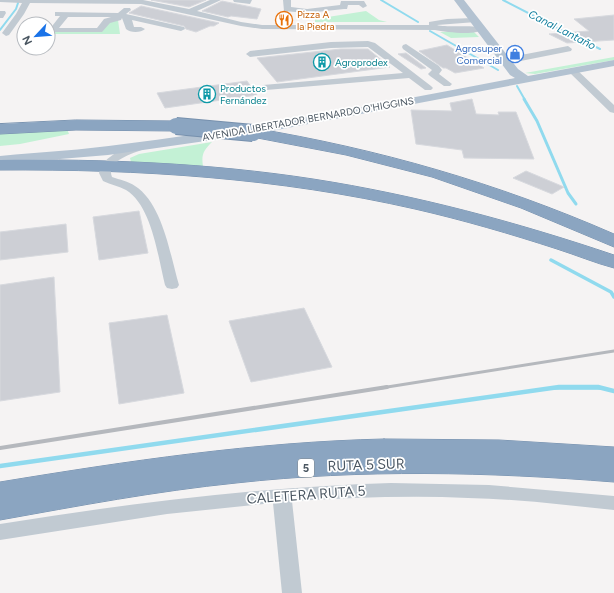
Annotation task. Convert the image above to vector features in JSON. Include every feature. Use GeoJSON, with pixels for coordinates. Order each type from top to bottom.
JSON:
{"type":"FeatureCollection","features":[{"type":"Feature","properties":{"kind":"highway"},"geometry":{"type":"LineString","coordinates":[[0,129],[76,125],[176,126],[253,133],[343,149],[436,174],[514,200],[614,241]]}},
{"type":"Feature","properties":{"kind":"highway"},"geometry":{"type":"LineString","coordinates":[[0,165],[106,165],[179,169],[306,183],[366,194],[479,220],[614,262]]}},
{"type":"Feature","properties":{"kind":"highway","name":"RUTA 5 SUR"},"geometry":{"type":"LineString","coordinates":[[0,492],[196,462],[307,451],[410,447],[463,448],[554,452],[614,457]]}},
{"type":"Feature","properties":{"kind":"highway","name":"RUTA 5 SUR"},"geometry":{"type":"LineString","coordinates":[[0,509],[194,478],[307,467],[443,463],[534,466],[614,472]]}},
{"type":"Feature","properties":{"kind":"main road"},"geometry":{"type":"LineString","coordinates":[[459,0],[514,72],[525,79]]}},
{"type":"Feature","properties":{"kind":"main road","name":"AVENIDA LIBERTADOR BERNARDO O'HIGGINS"},"geometry":{"type":"LineString","coordinates":[[0,151],[93,143],[170,133],[614,54]]}},
{"type":"Feature","properties":{"kind":"main road","name":"AVENIDA LIBERTADOR BERNARDO O'HIGGINS"},"geometry":{"type":"LineString","coordinates":[[0,160],[143,146],[254,129],[614,63]]}},
{"type":"Feature","properties":{"kind":"street"},"geometry":{"type":"LineString","coordinates":[[0,0],[139,1],[252,22],[307,26],[433,26],[452,30],[477,24]]}},
{"type":"Feature","properties":{"kind":"street"},"geometry":{"type":"LineString","coordinates":[[6,33],[20,14],[27,0]]}},
{"type":"Feature","properties":{"kind":"street"},"geometry":{"type":"LineString","coordinates":[[152,0],[192,11],[216,0]]}},
{"type":"Feature","properties":{"kind":"street"},"geometry":{"type":"LineString","coordinates":[[237,0],[247,4]]}},
{"type":"Feature","properties":{"kind":"street"},"geometry":{"type":"LineString","coordinates":[[287,0],[287,9]]}},
{"type":"Feature","properties":{"kind":"street"},"geometry":{"type":"LineString","coordinates":[[306,0],[307,26]]}},
{"type":"Feature","properties":{"kind":"street"},"geometry":{"type":"LineString","coordinates":[[139,1],[124,16],[107,21],[98,30],[54,30],[61,14],[124,16],[184,28],[167,30]]}},
{"type":"Feature","properties":{"kind":"street"},"geometry":{"type":"LineString","coordinates":[[278,10],[287,9],[307,11],[344,7],[343,2],[361,3],[363,6]]}},
{"type":"Feature","properties":{"kind":"street"},"geometry":{"type":"LineString","coordinates":[[124,16],[130,29],[142,29]]}},
{"type":"Feature","properties":{"kind":"street"},"geometry":{"type":"LineString","coordinates":[[250,54],[331,44],[368,44],[372,45],[428,88]]}},
{"type":"Feature","properties":{"kind":"street"},"geometry":{"type":"LineString","coordinates":[[406,47],[436,68],[437,70],[433,74],[448,84]]}},
{"type":"Feature","properties":{"kind":"street"},"geometry":{"type":"LineString","coordinates":[[505,61],[568,49]]}},
{"type":"Feature","properties":{"kind":"street"},"geometry":{"type":"LineString","coordinates":[[572,70],[614,110]]}},
{"type":"Feature","properties":{"kind":"street"},"geometry":{"type":"LineString","coordinates":[[266,87],[412,75]]}},
{"type":"Feature","properties":{"kind":"street"},"geometry":{"type":"LineString","coordinates":[[143,146],[120,156],[106,165],[104,172],[107,179],[132,188],[151,212],[172,285]]}},
{"type":"Feature","properties":{"kind":"street","name":"CALETERA RUTA 5"},"geometry":{"type":"LineString","coordinates":[[0,532],[108,514],[282,495],[377,490],[447,490],[525,494],[614,503]]}},
{"type":"Feature","properties":{"kind":"street"},"geometry":{"type":"LineString","coordinates":[[282,495],[285,537],[292,593]]}},
{"type":"Feature","properties":{"kind":"green space"},"geometry":{"type":"Polygon","coordinates":[[[366,11],[379,20],[387,22],[315,22],[315,19],[366,11]]]}},
{"type":"Feature","properties":{"kind":"green space"},"geometry":{"type":"Polygon","coordinates":[[[118,20],[120,34],[56,34],[56,31],[101,31],[109,22],[118,20]]]}},
{"type":"Feature","properties":{"kind":"green space"},"geometry":{"type":"Polygon","coordinates":[[[473,31],[479,37],[451,38],[440,32],[473,31]]]}},
{"type":"Feature","properties":{"kind":"green space"},"geometry":{"type":"Polygon","coordinates":[[[614,57],[614,60],[535,74],[525,73],[614,57]]]}},
{"type":"Feature","properties":{"kind":"green space"},"geometry":{"type":"Polygon","coordinates":[[[67,129],[69,134],[20,144],[0,146],[0,133],[67,129]]]}},
{"type":"Feature","properties":{"kind":"green space"},"geometry":{"type":"Polygon","coordinates":[[[212,142],[204,152],[202,158],[203,166],[131,162],[130,158],[139,154],[212,142]]]}},
{"type":"Feature","properties":{"kind":"building"},"geometry":{"type":"Polygon","coordinates":[[[151,0],[206,0],[189,7],[151,0]]]}},
{"type":"Feature","properties":{"kind":"building"},"geometry":{"type":"Polygon","coordinates":[[[222,1],[261,9],[257,19],[231,16],[228,17],[202,11],[222,1]]]}},
{"type":"Feature","properties":{"kind":"building"},"geometry":{"type":"Polygon","coordinates":[[[141,6],[219,23],[196,32],[186,29],[184,26],[129,13],[141,6]]]}},
{"type":"Feature","properties":{"kind":"building"},"geometry":{"type":"Polygon","coordinates":[[[614,15],[614,40],[567,43],[549,34],[589,31],[574,19],[614,15]]]}},
{"type":"Feature","properties":{"kind":"building"},"geometry":{"type":"Polygon","coordinates":[[[447,45],[484,68],[455,73],[443,68],[419,51],[447,45]]]}},
{"type":"Feature","properties":{"kind":"building","name":"Agroprodex"},"geometry":{"type":"Polygon","coordinates":[[[341,49],[368,49],[390,67],[277,82],[257,58],[341,49]]]}},
{"type":"Feature","properties":{"kind":"building"},"geometry":{"type":"Polygon","coordinates":[[[406,53],[426,68],[421,69],[398,54],[406,53]]]}},
{"type":"Feature","properties":{"kind":"building","name":"Productos Fernández"},"geometry":{"type":"Polygon","coordinates":[[[247,81],[257,95],[165,108],[157,93],[247,81]]]}},
{"type":"Feature","properties":{"kind":"building"},"geometry":{"type":"Polygon","coordinates":[[[472,99],[476,114],[499,115],[498,112],[516,112],[534,159],[464,158],[462,150],[416,144],[411,110],[452,111],[450,103],[472,99]]]}},
{"type":"Feature","properties":{"kind":"building"},"geometry":{"type":"Polygon","coordinates":[[[526,171],[564,187],[552,194],[513,178],[526,171]]]}},
{"type":"Feature","properties":{"kind":"building"},"geometry":{"type":"Polygon","coordinates":[[[139,211],[148,253],[99,260],[93,217],[139,211]]]}},
{"type":"Feature","properties":{"kind":"building"},"geometry":{"type":"Polygon","coordinates":[[[66,224],[68,252],[0,260],[0,232],[66,224]]]}},
{"type":"Feature","properties":{"kind":"building"},"geometry":{"type":"Polygon","coordinates":[[[54,277],[60,392],[0,401],[0,285],[54,277]]]}},
{"type":"Feature","properties":{"kind":"building"},"geometry":{"type":"Polygon","coordinates":[[[304,308],[332,367],[251,382],[229,321],[304,308]]]}},
{"type":"Feature","properties":{"kind":"building"},"geometry":{"type":"Polygon","coordinates":[[[167,315],[184,393],[119,404],[109,323],[167,315]]]}},
{"type":"Feature","properties":{"kind":"waterway"},"geometry":{"type":"LineString","coordinates":[[381,0],[418,22]]}},
{"type":"Feature","properties":{"kind":"waterway","name":"Canal Lantaño"},"geometry":{"type":"LineString","coordinates":[[503,0],[571,35]]}},
{"type":"Feature","properties":{"kind":"waterway"},"geometry":{"type":"LineString","coordinates":[[0,30],[16,9],[18,3]]}},
{"type":"Feature","properties":{"kind":"waterway"},"geometry":{"type":"LineString","coordinates":[[430,31],[498,70]]}},
{"type":"Feature","properties":{"kind":"waterway","name":"Canal Lantaño"},"geometry":{"type":"LineString","coordinates":[[582,40],[600,49]]}},
{"type":"Feature","properties":{"kind":"waterway"},"geometry":{"type":"LineString","coordinates":[[517,86],[525,100]]}},
{"type":"Feature","properties":{"kind":"waterway"},"geometry":{"type":"LineString","coordinates":[[524,99],[537,121],[568,193],[576,204]]}},
{"type":"Feature","properties":{"kind":"waterway"},"geometry":{"type":"LineString","coordinates":[[551,260],[611,292],[614,297]]}},
{"type":"Feature","properties":{"kind":"waterway"},"geometry":{"type":"LineString","coordinates":[[0,466],[559,387],[598,387],[614,391]]}},
{"type":"Feature","properties":{"kind":"waterway"},"geometry":{"type":"LineString","coordinates":[[553,388],[601,388]]}},
{"type":"Feature","properties":{"kind":"railway"},"geometry":{"type":"LineString","coordinates":[[381,388],[614,351]]}},
{"type":"Feature","properties":{"kind":"railway"},"geometry":{"type":"LineString","coordinates":[[0,448],[387,387]]}},
{"type":"Feature","properties":{"kind":"place","name":"Pizza A la Piedra"},"geometry":{"type":"Point","coordinates":[284,20]}},
{"type":"Feature","properties":{"kind":"place","name":"Agrosuper Comercial"},"geometry":{"type":"Point","coordinates":[515,54]}},
{"type":"Feature","properties":{"kind":"place","name":"Agroprodex"},"geometry":{"type":"Point","coordinates":[322,62]}},
{"type":"Feature","properties":{"kind":"place","name":"Productos Fernández"},"geometry":{"type":"Point","coordinates":[207,94]}}]}
